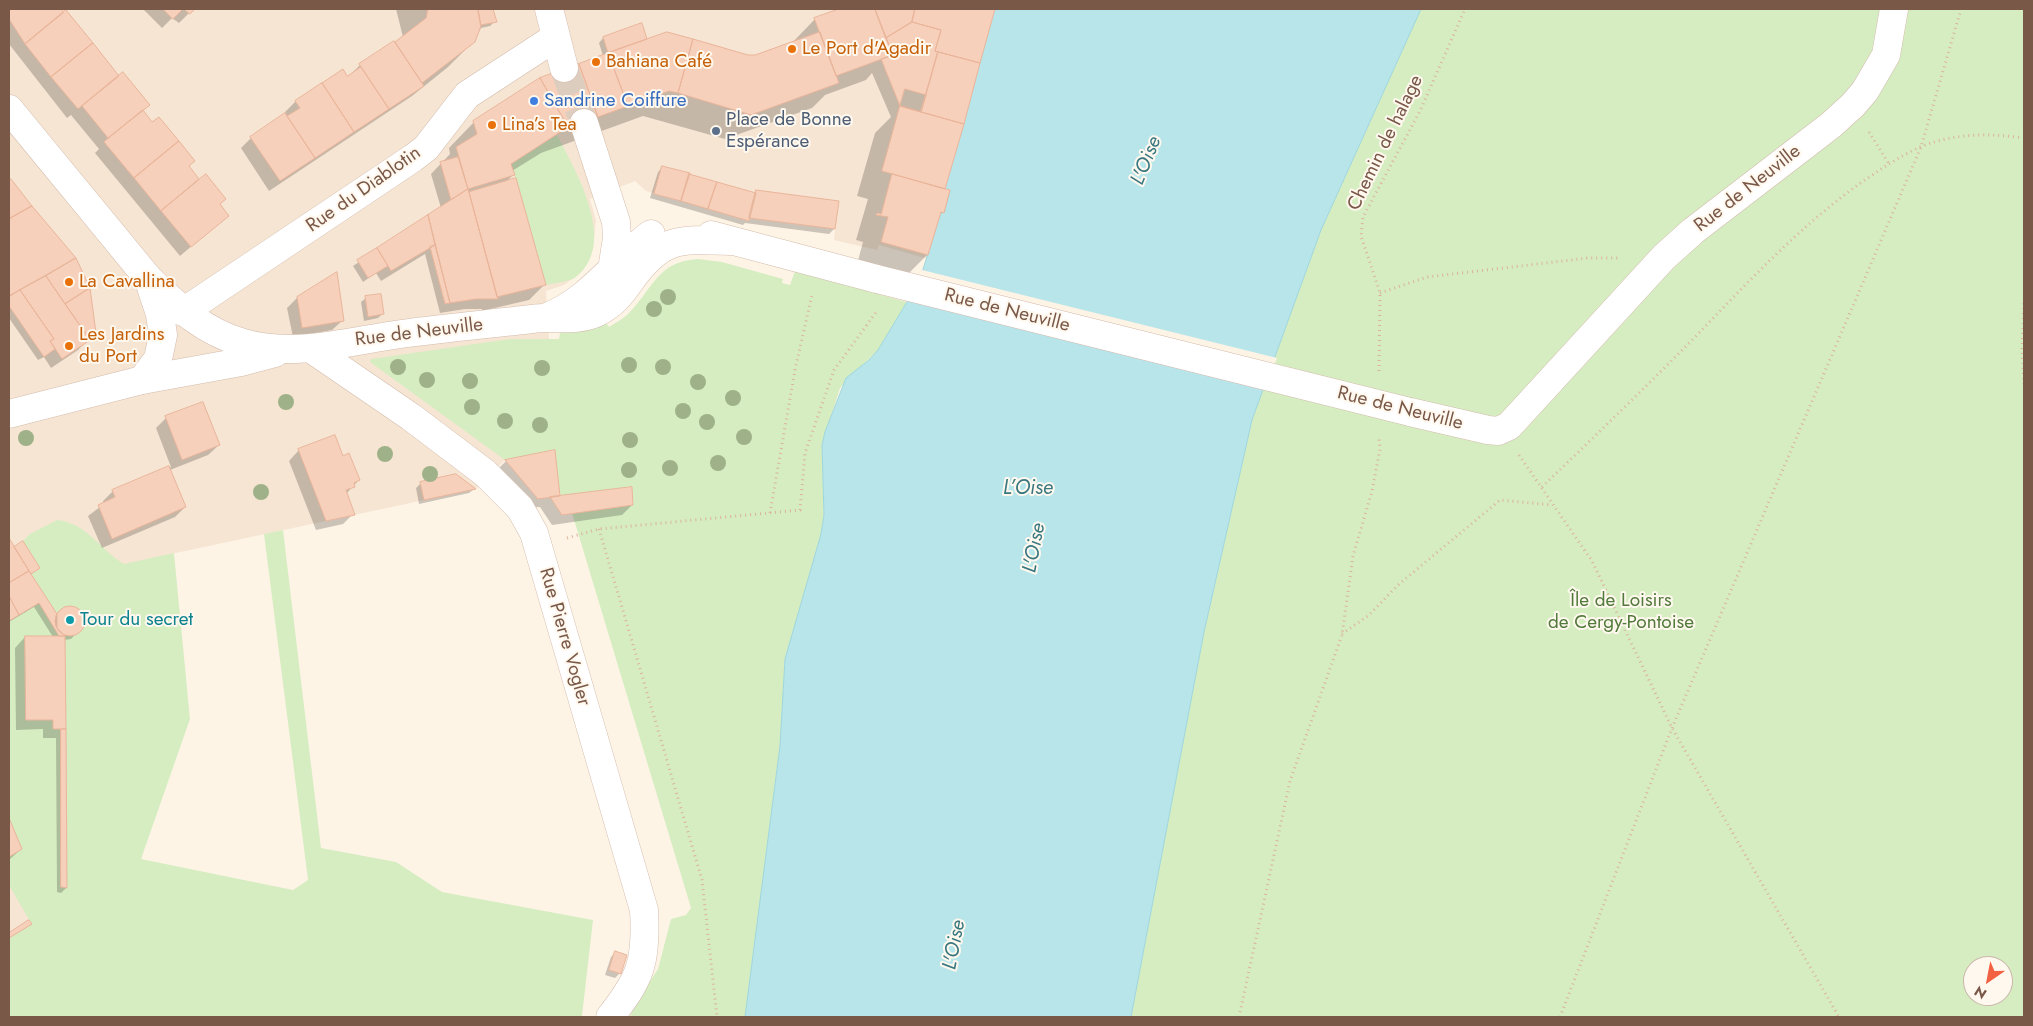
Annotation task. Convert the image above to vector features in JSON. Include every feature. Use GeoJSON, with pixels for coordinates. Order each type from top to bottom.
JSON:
{"type":"FeatureCollection","features":[{"type":"Feature","properties":{"kind":"street"},"geometry":{"type":"LineString","coordinates":[[549,9],[564,68]]}},
{"type":"Feature","properties":{"kind":"street","name":"Rue de Neuville"},"geometry":{"type":"LineString","coordinates":[[545,318],[572,304],[612,270],[644,239],[665,227],[688,228],[729,241],[877,279],[1410,412],[1498,431],[1506,428],[1664,257],[1693,231],[1831,125],[1853,105],[1865,91],[1886,55],[1894,9]]}},
{"type":"Feature","properties":{"kind":"street","name":"Rue du Diablotin"},"geometry":{"type":"LineString","coordinates":[[183,312],[414,158],[426,148],[467,95],[556,37]]}},
{"type":"Feature","properties":{"kind":"street"},"geometry":{"type":"LineString","coordinates":[[9,109],[148,278],[160,314],[163,335],[158,359],[142,380]]}},
{"type":"Feature","properties":{"kind":"street"},"geometry":{"type":"LineString","coordinates":[[584,123],[616,222],[617,238],[612,270]]}},
{"type":"Feature","properties":{"kind":"street","name":"Rue de Neuville"},"geometry":{"type":"LineString","coordinates":[[9,414],[142,380],[242,362],[301,348],[401,334],[545,318],[585,317],[612,304],[643,264],[668,245],[686,240],[729,241]]}},
{"type":"Feature","properties":{"kind":"street","name":"Rue de Neuville"},"geometry":{"type":"LineString","coordinates":[[148,278],[183,312],[206,328],[243,343],[277,349],[301,348]]}},
{"type":"Feature","properties":{"kind":"street","name":"Rue Pierre Vogler"},"geometry":{"type":"LineString","coordinates":[[301,348],[403,412],[484,473],[520,508],[534,533],[644,910],[646,940],[642,967],[626,996],[610,1017]]}},
{"type":"Feature","properties":{"kind":"path","name":"Chemin de halage"},"geometry":{"type":"LineString","coordinates":[[1379,378],[1380,293],[1361,236],[1363,217],[1420,111],[1464,9]]}},
{"type":"Feature","properties":{"kind":"path"},"geometry":{"type":"LineString","coordinates":[[1560,1017],[1672,728],[1921,147],[1961,9]]}},
{"type":"Feature","properties":{"kind":"path"},"geometry":{"type":"LineString","coordinates":[[1864,123],[1889,164]]}},
{"type":"Feature","properties":{"kind":"path"},"geometry":{"type":"LineString","coordinates":[[1542,487],[1606,426],[1757,273],[1826,208],[1889,164],[1921,147],[1951,138],[1988,133],[2024,138]]}},
{"type":"Feature","properties":{"kind":"path"},"geometry":{"type":"LineString","coordinates":[[1380,293],[1426,277],[1588,258],[1664,257]]}},
{"type":"Feature","properties":{"kind":"path"},"geometry":{"type":"LineString","coordinates":[[770,513],[795,370],[813,293],[805,292]]}},
{"type":"Feature","properties":{"kind":"path"},"geometry":{"type":"LineString","coordinates":[[2024,303],[2022,350],[2024,384]]}},
{"type":"Feature","properties":{"kind":"path"},"geometry":{"type":"LineString","coordinates":[[716,1017],[702,880],[599,529],[800,510],[805,453],[834,370],[878,309]]}},
{"type":"Feature","properties":{"kind":"path"},"geometry":{"type":"LineString","coordinates":[[1239,1017],[1290,781],[1342,635],[1353,556],[1372,491],[1380,449],[1379,432]]}},
{"type":"Feature","properties":{"kind":"path"},"geometry":{"type":"LineString","coordinates":[[1519,454],[1592,561],[1672,728],[1839,1017]]}},
{"type":"Feature","properties":{"kind":"path"},"geometry":{"type":"LineString","coordinates":[[1342,635],[1369,615],[1398,584],[1500,500],[1552,505]]}},
{"type":"Feature","properties":{"kind":"shaded area"},"geometry":{"type":"Polygon","coordinates":[[[9,9],[995,9],[945,189],[950,190],[944,213],[941,213],[928,259],[879,245],[877,250],[834,240],[835,229],[750,218],[749,221],[646,191],[635,181],[590,199],[596,220],[593,249],[583,268],[575,277],[564,285],[546,291],[549,339],[605,338],[633,505],[562,515],[550,497],[538,499],[505,460],[476,489],[162,556],[172,718],[9,1017],[9,9]]]}},
{"type":"Feature","properties":{"kind":"green space","name":"Île de Loisirs de Cergy-Pontoise"},"geometry":{"type":"Polygon","coordinates":[[[1421,9],[2024,9],[2024,1017],[1131,1017],[1204,632],[1252,420],[1321,230],[1421,9]]]}},
{"type":"Feature","properties":{"kind":"green space"},"geometry":{"type":"Polygon","coordinates":[[[557,135],[574,167],[589,206],[594,226],[594,245],[588,263],[576,277],[546,285],[511,164],[557,135]]]}},
{"type":"Feature","properties":{"kind":"green space"},"geometry":{"type":"Polygon","coordinates":[[[698,259],[722,262],[783,279],[782,283],[790,285],[795,271],[907,302],[878,350],[840,388],[822,445],[824,515],[821,534],[785,659],[780,746],[745,1017],[630,1017],[634,1006],[658,969],[671,919],[686,915],[691,908],[572,513],[633,505],[632,487],[560,496],[554,450],[505,460],[370,362],[371,359],[510,339],[559,339],[560,333],[585,328],[604,320],[609,327],[628,314],[637,305],[664,271],[684,261],[698,259]]]}},
{"type":"Feature","properties":{"kind":"green space"},"geometry":{"type":"Polygon","coordinates":[[[57,520],[67,522],[85,531],[124,564],[174,553],[190,719],[141,859],[293,890],[308,880],[264,534],[283,530],[321,848],[396,862],[442,892],[593,920],[582,1016],[9,1017],[9,938],[31,923],[9,885],[9,857],[22,849],[9,818],[9,621],[39,603],[59,636],[25,636],[26,720],[53,720],[53,729],[61,729],[61,887],[67,888],[65,635],[72,636],[80,632],[86,619],[81,610],[73,606],[65,607],[57,614],[31,574],[40,568],[23,541],[30,534],[57,520]]]}},
{"type":"Feature","properties":{"kind":"water","name":"L’Oise"},"geometry":{"type":"Polygon","coordinates":[[[995,9],[1421,9],[1321,230],[1252,420],[1204,632],[1131,1017],[745,1017],[780,746],[785,659],[821,534],[824,515],[822,445],[825,432],[846,378],[869,360],[878,350],[919,282],[941,212],[944,213],[950,191],[945,189],[995,9]]]}},
{"type":"Feature","properties":{"kind":"pier"},"geometry":{"type":"Polygon","coordinates":[[[922,270],[1277,358],[1265,389],[917,281],[922,270]]]}},
{"type":"Feature","properties":{"kind":"building"},"geometry":{"type":"Polygon","coordinates":[[[9,9],[61,9],[64,12],[25,44],[9,19],[9,9]]]}},
{"type":"Feature","properties":{"kind":"building"},"geometry":{"type":"Polygon","coordinates":[[[163,9],[183,9],[173,19],[163,9]]]}},
{"type":"Feature","properties":{"kind":"building"},"geometry":{"type":"Polygon","coordinates":[[[184,9],[195,9],[190,14],[184,9]]]}},
{"type":"Feature","properties":{"kind":"building"},"geometry":{"type":"Polygon","coordinates":[[[428,9],[478,9],[481,26],[475,42],[422,83],[395,42],[426,18],[428,9]]]}},
{"type":"Feature","properties":{"kind":"building"},"geometry":{"type":"Polygon","coordinates":[[[478,9],[493,9],[497,22],[481,25],[478,9]]]}},
{"type":"Feature","properties":{"kind":"building"},"geometry":{"type":"Polygon","coordinates":[[[839,9],[875,9],[893,55],[836,76],[814,18],[839,9]]]}},
{"type":"Feature","properties":{"kind":"building"},"geometry":{"type":"Polygon","coordinates":[[[875,9],[915,9],[912,22],[886,38],[875,9]]]}},
{"type":"Feature","properties":{"kind":"building"},"geometry":{"type":"Polygon","coordinates":[[[915,9],[995,9],[980,63],[935,51],[941,30],[912,22],[915,9]]]}},
{"type":"Feature","properties":{"kind":"building"},"geometry":{"type":"Polygon","coordinates":[[[66,10],[93,43],[51,77],[25,44],[66,10]]]}},
{"type":"Feature","properties":{"kind":"building"},"geometry":{"type":"Polygon","coordinates":[[[912,22],[941,30],[935,51],[938,52],[921,112],[900,106],[881,59],[893,55],[886,38],[912,22]]]}},
{"type":"Feature","properties":{"kind":"building"},"geometry":{"type":"Polygon","coordinates":[[[642,23],[647,39],[608,53],[603,37],[642,23]]]}},
{"type":"Feature","properties":{"kind":"building"},"geometry":{"type":"Polygon","coordinates":[[[667,32],[693,39],[678,93],[669,91],[628,106],[608,53],[667,32]]]}},
{"type":"Feature","properties":{"kind":"building"},"geometry":{"type":"Polygon","coordinates":[[[820,32],[839,83],[751,115],[678,93],[693,39],[748,55],[755,55],[820,32]]]}},
{"type":"Feature","properties":{"kind":"building"},"geometry":{"type":"Polygon","coordinates":[[[394,41],[424,86],[389,109],[359,64],[394,41]]]}},
{"type":"Feature","properties":{"kind":"building"},"geometry":{"type":"Polygon","coordinates":[[[93,43],[119,76],[78,109],[51,77],[93,43]]]}},
{"type":"Feature","properties":{"kind":"building"},"geometry":{"type":"Polygon","coordinates":[[[938,52],[980,63],[964,124],[921,112],[938,52]]]}},
{"type":"Feature","properties":{"kind":"building"},"geometry":{"type":"Polygon","coordinates":[[[608,53],[628,106],[598,117],[579,64],[608,53]]]}},
{"type":"Feature","properties":{"kind":"building"},"geometry":{"type":"Polygon","coordinates":[[[579,64],[598,117],[568,127],[540,78],[579,64]]]}},
{"type":"Feature","properties":{"kind":"building"},"geometry":{"type":"Polygon","coordinates":[[[361,67],[389,109],[354,132],[322,83],[343,69],[347,76],[361,67]]]}},
{"type":"Feature","properties":{"kind":"building"},"geometry":{"type":"Polygon","coordinates":[[[123,72],[150,105],[108,138],[82,106],[123,72]]]}},
{"type":"Feature","properties":{"kind":"building"},"geometry":{"type":"Polygon","coordinates":[[[540,78],[568,127],[511,164],[515,175],[468,189],[456,147],[477,134],[473,121],[540,78]]]}},
{"type":"Feature","properties":{"kind":"building"},"geometry":{"type":"Polygon","coordinates":[[[322,83],[354,132],[315,158],[287,116],[300,108],[295,101],[322,83]]]}},
{"type":"Feature","properties":{"kind":"building"},"geometry":{"type":"Polygon","coordinates":[[[905,89],[926,95],[921,112],[900,106],[905,89]]]}},
{"type":"Feature","properties":{"kind":"building"},"geometry":{"type":"Polygon","coordinates":[[[900,106],[964,124],[945,189],[882,171],[900,106]]]}},
{"type":"Feature","properties":{"kind":"building"},"geometry":{"type":"Polygon","coordinates":[[[143,110],[152,122],[159,117],[179,141],[134,178],[104,142],[143,110]]]}},
{"type":"Feature","properties":{"kind":"building"},"geometry":{"type":"Polygon","coordinates":[[[285,113],[315,158],[280,181],[250,137],[285,113]]]}},
{"type":"Feature","properties":{"kind":"building"},"geometry":{"type":"Polygon","coordinates":[[[179,141],[195,161],[189,166],[199,179],[161,211],[134,178],[179,141]]]}},
{"type":"Feature","properties":{"kind":"building"},"geometry":{"type":"Polygon","coordinates":[[[458,157],[468,189],[451,200],[440,162],[458,157]]]}},
{"type":"Feature","properties":{"kind":"building"},"geometry":{"type":"Polygon","coordinates":[[[662,166],[690,173],[681,201],[654,194],[662,166]]]}},
{"type":"Feature","properties":{"kind":"building"},"geometry":{"type":"Polygon","coordinates":[[[206,174],[226,199],[220,204],[229,216],[191,247],[161,211],[206,174]]]}},
{"type":"Feature","properties":{"kind":"building"},"geometry":{"type":"Polygon","coordinates":[[[689,174],[717,182],[708,209],[681,201],[689,174]]]}},
{"type":"Feature","properties":{"kind":"building"},"geometry":{"type":"Polygon","coordinates":[[[892,174],[950,190],[944,213],[941,212],[928,255],[881,242],[888,217],[876,215],[877,213],[881,214],[892,174]]]}},
{"type":"Feature","properties":{"kind":"building"},"geometry":{"type":"Polygon","coordinates":[[[516,178],[546,285],[497,297],[469,192],[516,178]]]}},
{"type":"Feature","properties":{"kind":"building"},"geometry":{"type":"Polygon","coordinates":[[[11,179],[32,206],[9,219],[9,180],[11,179]]]}},
{"type":"Feature","properties":{"kind":"building"},"geometry":{"type":"Polygon","coordinates":[[[717,182],[756,193],[749,221],[708,209],[717,182]]]}},
{"type":"Feature","properties":{"kind":"building"},"geometry":{"type":"Polygon","coordinates":[[[468,189],[498,299],[476,299],[450,303],[428,215],[468,189]]]}},
{"type":"Feature","properties":{"kind":"building"},"geometry":{"type":"Polygon","coordinates":[[[756,190],[839,201],[835,229],[749,218],[756,190]]]}},
{"type":"Feature","properties":{"kind":"building"},"geometry":{"type":"Polygon","coordinates":[[[32,206],[76,258],[9,296],[9,219],[32,206]]]}},
{"type":"Feature","properties":{"kind":"building"},"geometry":{"type":"Polygon","coordinates":[[[428,215],[435,245],[391,271],[377,248],[428,215]]]}},
{"type":"Feature","properties":{"kind":"building"},"geometry":{"type":"Polygon","coordinates":[[[435,245],[450,303],[445,304],[430,247],[435,245]]]}},
{"type":"Feature","properties":{"kind":"building"},"geometry":{"type":"Polygon","coordinates":[[[377,248],[388,266],[368,278],[357,260],[377,248]]]}},
{"type":"Feature","properties":{"kind":"building","name":"La Cavallina"},"geometry":{"type":"Polygon","coordinates":[[[76,258],[90,288],[65,304],[46,276],[76,258]]]}},
{"type":"Feature","properties":{"kind":"building"},"geometry":{"type":"Polygon","coordinates":[[[337,272],[344,321],[302,328],[297,297],[337,272]]]}},
{"type":"Feature","properties":{"kind":"building"},"geometry":{"type":"Polygon","coordinates":[[[46,276],[90,340],[62,359],[50,341],[54,339],[20,290],[46,276]]]}},
{"type":"Feature","properties":{"kind":"building"},"geometry":{"type":"Polygon","coordinates":[[[90,288],[96,333],[90,340],[65,304],[90,288]]]}},
{"type":"Feature","properties":{"kind":"building"},"geometry":{"type":"Polygon","coordinates":[[[20,290],[54,339],[50,341],[55,349],[44,357],[9,306],[9,297],[20,290]]]}},
{"type":"Feature","properties":{"kind":"building"},"geometry":{"type":"Polygon","coordinates":[[[381,294],[384,314],[368,317],[365,296],[381,294]]]}},
{"type":"Feature","properties":{"kind":"building"},"geometry":{"type":"Polygon","coordinates":[[[203,402],[220,445],[182,460],[165,416],[203,402]]]}},
{"type":"Feature","properties":{"kind":"building"},"geometry":{"type":"Polygon","coordinates":[[[335,435],[343,456],[349,453],[360,480],[354,483],[355,487],[346,490],[355,515],[326,521],[298,449],[335,435]]]}},
{"type":"Feature","properties":{"kind":"building"},"geometry":{"type":"Polygon","coordinates":[[[555,450],[560,496],[538,499],[505,460],[555,450]]]}},
{"type":"Feature","properties":{"kind":"building"},"geometry":{"type":"Polygon","coordinates":[[[169,466],[186,507],[112,539],[98,505],[115,497],[112,490],[169,466]]]}},
{"type":"Feature","properties":{"kind":"building"},"geometry":{"type":"Polygon","coordinates":[[[456,474],[476,489],[424,500],[420,482],[456,474]]]}},
{"type":"Feature","properties":{"kind":"building"},"geometry":{"type":"Polygon","coordinates":[[[632,487],[633,505],[562,515],[550,497],[632,487]]]}},
{"type":"Feature","properties":{"kind":"building"},"geometry":{"type":"Polygon","coordinates":[[[9,538],[29,571],[9,583],[9,538]]]}},
{"type":"Feature","properties":{"kind":"building"},"geometry":{"type":"Polygon","coordinates":[[[23,541],[40,568],[31,574],[14,547],[23,541]]]}},
{"type":"Feature","properties":{"kind":"building"},"geometry":{"type":"Polygon","coordinates":[[[29,571],[57,614],[57,628],[65,636],[59,636],[39,603],[19,615],[9,596],[9,583],[29,571]]]}},
{"type":"Feature","properties":{"kind":"building"},"geometry":{"type":"Polygon","coordinates":[[[9,596],[19,615],[9,621],[9,596]]]}},
{"type":"Feature","properties":{"kind":"building","name":"Tour du secret"},"geometry":{"type":"Polygon","coordinates":[[[70,606],[81,610],[85,621],[81,632],[70,636],[59,632],[55,621],[59,610],[70,606]]]}},
{"type":"Feature","properties":{"kind":"building"},"geometry":{"type":"Polygon","coordinates":[[[25,636],[65,636],[66,729],[53,729],[53,720],[26,720],[25,636]]]}},
{"type":"Feature","properties":{"kind":"building"},"geometry":{"type":"Polygon","coordinates":[[[61,729],[66,729],[67,888],[61,887],[61,729]]]}},
{"type":"Feature","properties":{"kind":"building"},"geometry":{"type":"Polygon","coordinates":[[[9,818],[22,849],[9,857],[9,818]]]}},
{"type":"Feature","properties":{"kind":"building"},"geometry":{"type":"Polygon","coordinates":[[[29,920],[32,924],[9,938],[9,933],[29,920]]]}},
{"type":"Feature","properties":{"kind":"building"},"geometry":{"type":"Polygon","coordinates":[[[615,951],[627,955],[621,974],[609,970],[615,951]]]}},
{"type":"Feature","properties":{"kind":"tunnel"},"geometry":{"type":"LineString","coordinates":[[564,68],[584,123]]}},
{"type":"Feature","properties":{"kind":"place","name":"Le Port d'Agadir"},"geometry":{"type":"Point","coordinates":[792,49]}},
{"type":"Feature","properties":{"kind":"place","name":"Bahiana Café"},"geometry":{"type":"Point","coordinates":[596,62]}},
{"type":"Feature","properties":{"kind":"place","name":"Sandrine Coiffure"},"geometry":{"type":"Point","coordinates":[534,101]}},
{"type":"Feature","properties":{"kind":"place","name":"Lina’s Tea"},"geometry":{"type":"Point","coordinates":[492,125]}},
{"type":"Feature","properties":{"kind":"place","name":"Place de Bonne Espérance"},"geometry":{"type":"Point","coordinates":[716,131]}},
{"type":"Feature","properties":{"kind":"place","name":"La Cavallina"},"geometry":{"type":"Point","coordinates":[69,282]}},
{"type":"Feature","properties":{"kind":"place","name":"Les Jardins du Port"},"geometry":{"type":"Point","coordinates":[69,346]}},
{"type":"Feature","properties":{"kind":"place","name":"Tour du secret"},"geometry":{"type":"Point","coordinates":[70,620]}},
{"type":"Feature","properties":{"kind":"water label","name":"L'Oise"},"geometry":{"type":"Point","coordinates":[1147,161]}},
{"type":"Feature","properties":{"kind":"water label","name":"L'Oise"},"geometry":{"type":"Point","coordinates":[1035,548]}},
{"type":"Feature","properties":{"kind":"water label","name":"L'Oise"},"geometry":{"type":"Point","coordinates":[955,945]}}]}
